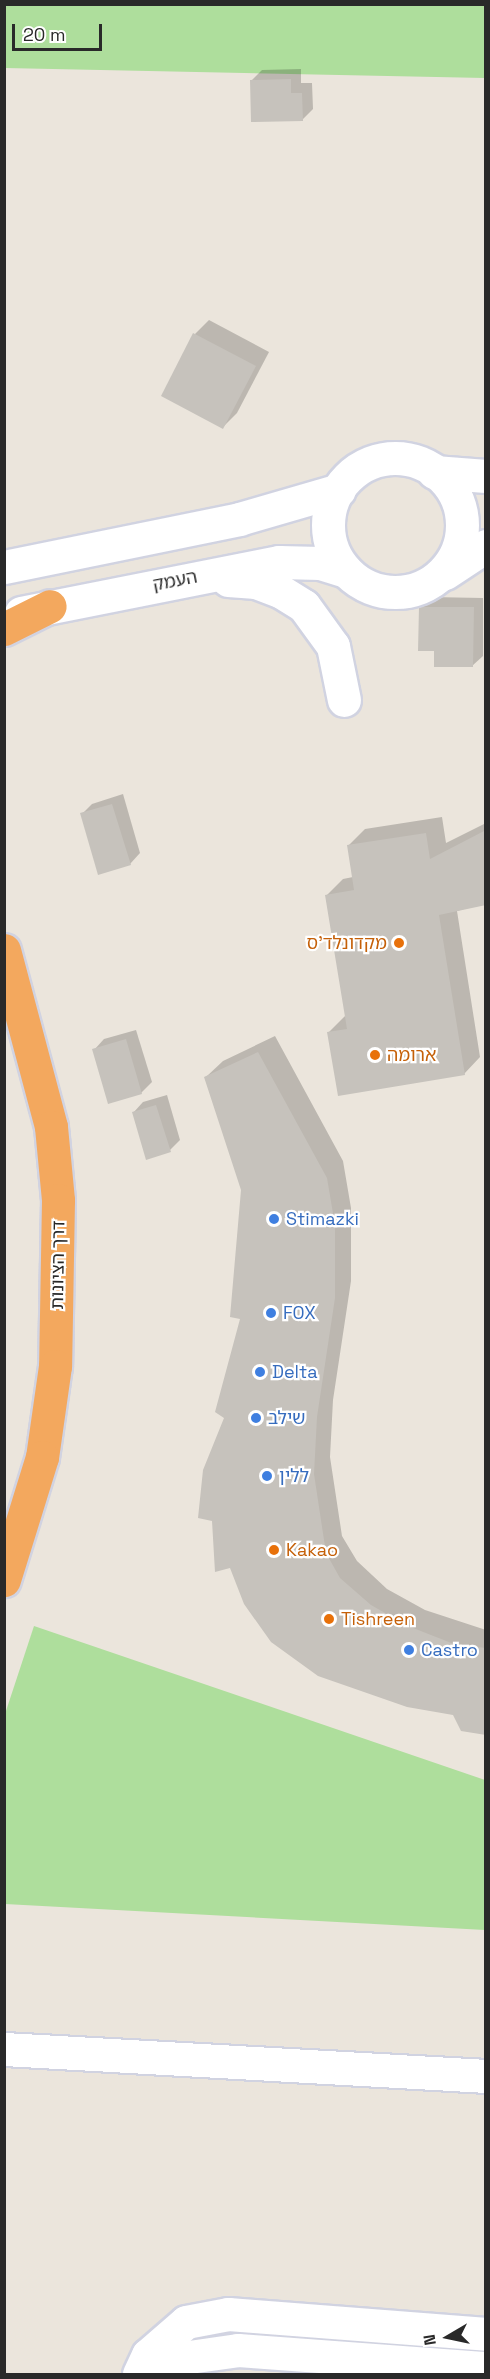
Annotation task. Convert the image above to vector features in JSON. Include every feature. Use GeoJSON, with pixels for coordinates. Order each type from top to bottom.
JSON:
{"type":"FeatureCollection","features":[{"type":"Feature","properties":{"kind":"highway"},"geometry":{"type":"LineString","coordinates":[[4,629],[50,606]]}},
{"type":"Feature","properties":{"kind":"highway","name":"דרך הציונות"},"geometry":{"type":"LineString","coordinates":[[4,950],[51,1127],[58,1200],[58,1295],[55,1366],[42,1457],[4,1580]]}},
{"type":"Feature","properties":{"kind":"main road"},"geometry":{"type":"LineString","coordinates":[[486,476],[434,472],[404,458],[390,458],[367,464],[348,477],[339,490],[328,519],[328,534],[334,556],[346,571],[375,591],[398,594],[421,589],[467,555],[486,546]]}},
{"type":"Feature","properties":{"kind":"main road"},"geometry":{"type":"LineString","coordinates":[[434,472],[456,495],[462,518],[455,557],[441,576]]}},
{"type":"Feature","properties":{"kind":"main road"},"geometry":{"type":"LineString","coordinates":[[4,567],[274,511],[339,490]]}},
{"type":"Feature","properties":{"kind":"main road","name":"העמק"},"geometry":{"type":"LineString","coordinates":[[4,618],[50,606],[279,562],[320,562],[346,571]]}},
{"type":"Feature","properties":{"kind":"main road"},"geometry":{"type":"LineString","coordinates":[[193,578],[256,582],[280,591],[304,606],[333,646],[344,700]]}},
{"type":"Feature","properties":{"kind":"main road"},"geometry":{"type":"LineString","coordinates":[[4,2049],[486,2076]]}},
{"type":"Feature","properties":{"kind":"main road"},"geometry":{"type":"LineString","coordinates":[[139,2374],[148,2355],[186,2322],[228,2314],[486,2334]]}},
{"type":"Feature","properties":{"kind":"main road"},"geometry":{"type":"LineString","coordinates":[[173,2374],[189,2357],[238,2350],[486,2368]]}},
{"type":"Feature","properties":{"kind":"green space"},"geometry":{"type":"Polygon","coordinates":[[[5,4],[485,5],[485,78],[5,68],[5,4]]]}},
{"type":"Feature","properties":{"kind":"green space"},"geometry":{"type":"Polygon","coordinates":[[[34,1626],[485,1780],[485,1930],[5,1904],[5,1714],[34,1626]]]}},
{"type":"Feature","properties":{"kind":"building"},"geometry":{"type":"Polygon","coordinates":[[[291,79],[291,93],[302,93],[303,121],[251,122],[250,80],[291,79]]]}},
{"type":"Feature","properties":{"kind":"building"},"geometry":{"type":"Polygon","coordinates":[[[193,333],[256,366],[223,429],[161,396],[193,333]]]}},
{"type":"Feature","properties":{"kind":"building"},"geometry":{"type":"Polygon","coordinates":[[[419,607],[474,607],[473,667],[434,667],[434,651],[418,651],[419,607]]]}},
{"type":"Feature","properties":{"kind":"building"},"geometry":{"type":"Polygon","coordinates":[[[112,804],[131,865],[98,875],[80,813],[112,804]]]}},
{"type":"Feature","properties":{"kind":"building"},"geometry":{"type":"Polygon","coordinates":[[[486,830],[486,905],[439,915],[465,1075],[338,1096],[327,1032],[347,1029],[325,895],[354,890],[347,845],[426,833],[430,859],[486,830]]]}},
{"type":"Feature","properties":{"kind":"building"},"geometry":{"type":"Polygon","coordinates":[[[126,1039],[142,1094],[108,1104],[92,1049],[126,1039]]]}},
{"type":"Feature","properties":{"kind":"building"},"geometry":{"type":"Polygon","coordinates":[[[258,1052],[327,1178],[335,1225],[335,1298],[317,1417],[314,1474],[326,1553],[340,1578],[371,1605],[408,1626],[454,1644],[486,1648],[486,1735],[461,1731],[453,1715],[407,1707],[318,1676],[271,1642],[244,1604],[230,1568],[215,1572],[212,1521],[198,1518],[203,1470],[224,1418],[215,1412],[240,1319],[230,1317],[241,1190],[204,1077],[258,1052]]]}},
{"type":"Feature","properties":{"kind":"building"},"geometry":{"type":"Polygon","coordinates":[[[156,1105],[171,1152],[146,1160],[132,1112],[156,1105]]]}},
{"type":"Feature","properties":{"kind":"place","name":"מקדונלד'ס"},"geometry":{"type":"Point","coordinates":[399,943]}},
{"type":"Feature","properties":{"kind":"place","name":"ארומה"},"geometry":{"type":"Point","coordinates":[375,1055]}},
{"type":"Feature","properties":{"kind":"place","name":"Stimazki"},"geometry":{"type":"Point","coordinates":[274,1219]}},
{"type":"Feature","properties":{"kind":"place","name":"FOX"},"geometry":{"type":"Point","coordinates":[271,1313]}},
{"type":"Feature","properties":{"kind":"place","name":"Delta"},"geometry":{"type":"Point","coordinates":[260,1372]}},
{"type":"Feature","properties":{"kind":"place","name":"שילב"},"geometry":{"type":"Point","coordinates":[256,1418]}},
{"type":"Feature","properties":{"kind":"place","name":"ללין"},"geometry":{"type":"Point","coordinates":[267,1476]}},
{"type":"Feature","properties":{"kind":"place","name":"Kakao"},"geometry":{"type":"Point","coordinates":[274,1550]}},
{"type":"Feature","properties":{"kind":"place","name":"Tishreen"},"geometry":{"type":"Point","coordinates":[329,1619]}},
{"type":"Feature","properties":{"kind":"place","name":"Castro"},"geometry":{"type":"Point","coordinates":[409,1650]}}]}
